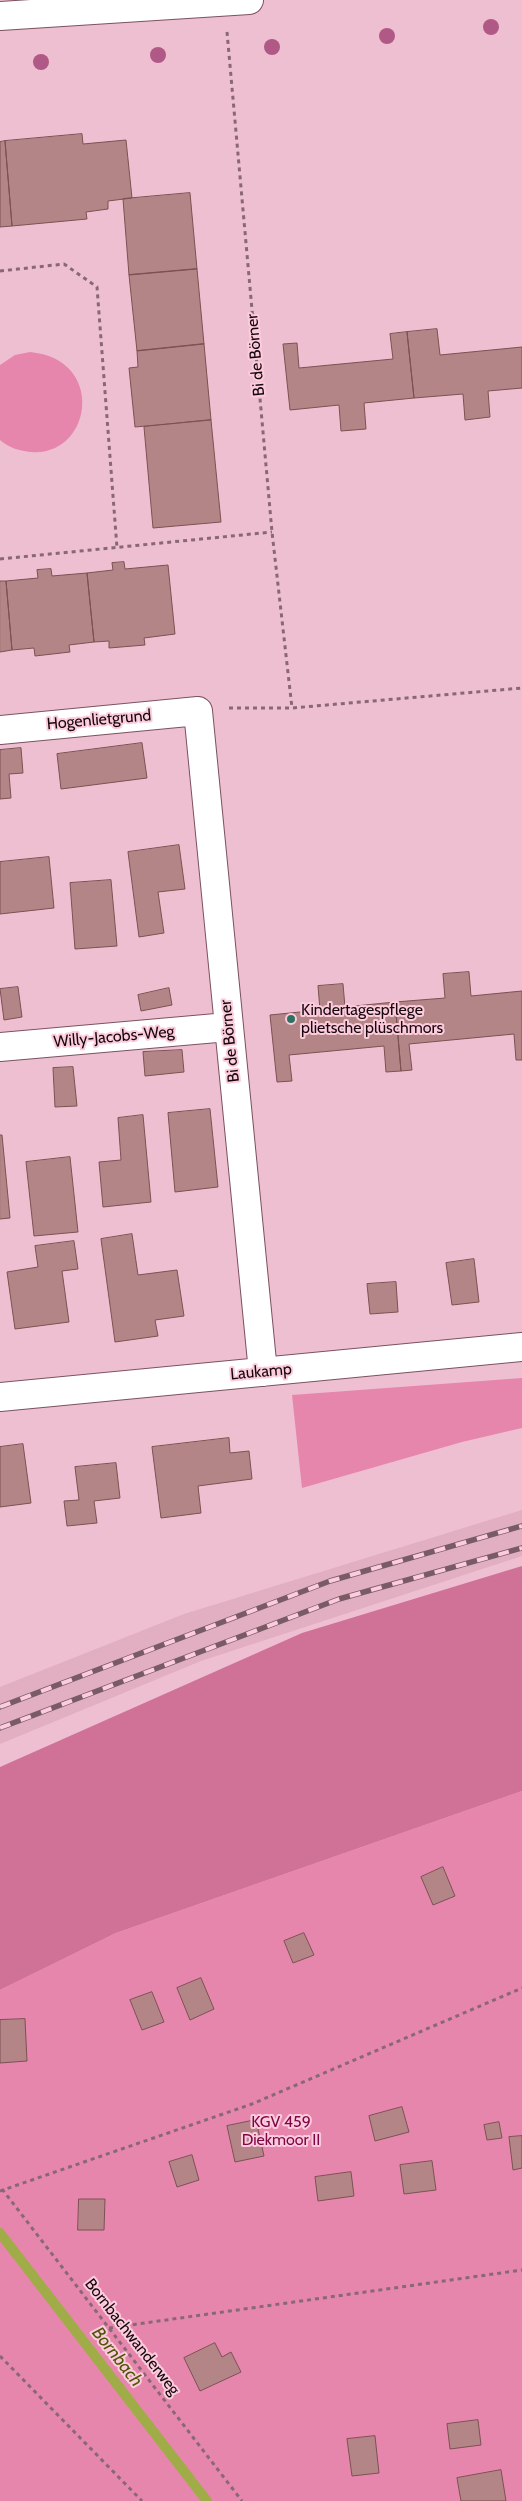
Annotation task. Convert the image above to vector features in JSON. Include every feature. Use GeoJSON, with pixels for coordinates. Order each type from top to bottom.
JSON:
{"type":"FeatureCollection","features":[{"type":"Feature","properties":{"kind":"street"},"geometry":{"type":"LineString","coordinates":[[0,16],[46,7],[236,1]]}},
{"type":"Feature","properties":{"kind":"street","name":"Hogenlietgrund"},"geometry":{"type":"LineString","coordinates":[[0,730],[198,711]]}},
{"type":"Feature","properties":{"kind":"street","name":"Bi de Börner"},"geometry":{"type":"LineString","coordinates":[[198,711],[263,1372]]}},
{"type":"Feature","properties":{"kind":"street","name":"Willy-Jacobs-Weg"},"geometry":{"type":"LineString","coordinates":[[0,1047],[228,1027]]}},
{"type":"Feature","properties":{"kind":"street","name":"Laukamp"},"geometry":{"type":"LineString","coordinates":[[0,1397],[522,1347]]}},
{"type":"Feature","properties":{"kind":"path","name":"Bi de Börner"},"geometry":{"type":"LineString","coordinates":[[236,1],[272,532],[292,708]]}},
{"type":"Feature","properties":{"kind":"path"},"geometry":{"type":"LineString","coordinates":[[0,271],[64,264],[97,287],[117,548]]}},
{"type":"Feature","properties":{"kind":"path"},"geometry":{"type":"LineString","coordinates":[[0,559],[272,532]]}},
{"type":"Feature","properties":{"kind":"path"},"geometry":{"type":"LineString","coordinates":[[229,708],[292,708],[522,688]]}},
{"type":"Feature","properties":{"kind":"path"},"geometry":{"type":"LineString","coordinates":[[1,2190],[252,2104],[522,1988]]}},
{"type":"Feature","properties":{"kind":"path","name":"Bornbachwanderweg"},"geometry":{"type":"LineString","coordinates":[[1,2190],[110,2328],[242,2501]]}},
{"type":"Feature","properties":{"kind":"path"},"geometry":{"type":"LineString","coordinates":[[110,2328],[522,2270]]}},
{"type":"Feature","properties":{"kind":"path"},"geometry":{"type":"LineString","coordinates":[[0,2356],[142,2501]]}},
{"type":"Feature","properties":{"kind":"shaded area"},"geometry":{"type":"Polygon","coordinates":[[[522,1510],[522,1556],[201,1661],[0,1744],[0,1687],[184,1614],[522,1510]]]}},
{"type":"Feature","properties":{"kind":"shaded area"},"geometry":{"type":"Polygon","coordinates":[[[522,1566],[522,1791],[116,1933],[0,1990],[0,1767],[302,1633],[522,1566]]]}},
{"type":"Feature","properties":{"kind":"green space"},"geometry":{"type":"Polygon","coordinates":[[[30,352],[55,359],[71,371],[80,388],[82,406],[78,424],[67,439],[52,449],[31,452],[15,449],[0,440],[0,365],[15,355],[30,352]]]}},
{"type":"Feature","properties":{"kind":"green space"},"geometry":{"type":"Polygon","coordinates":[[[522,1378],[522,1428],[462,1442],[302,1488],[292,1395],[522,1378]]]}},
{"type":"Feature","properties":{"kind":"green space","name":"KGV 459 Diekmoor II"},"geometry":{"type":"Polygon","coordinates":[[[522,1791],[522,2501],[0,2501],[0,1990],[116,1933],[522,1791]]]}},
{"type":"Feature","properties":{"kind":"building"},"geometry":{"type":"Polygon","coordinates":[[[82,134],[83,144],[126,140],[132,198],[108,201],[108,209],[86,212],[87,219],[12,226],[5,141],[82,134]]]}},
{"type":"Feature","properties":{"kind":"building"},"geometry":{"type":"Polygon","coordinates":[[[5,141],[12,226],[0,227],[0,142],[5,141]]]}},
{"type":"Feature","properties":{"kind":"building"},"geometry":{"type":"Polygon","coordinates":[[[190,193],[197,269],[129,275],[123,199],[190,193]]]}},
{"type":"Feature","properties":{"kind":"building"},"geometry":{"type":"Polygon","coordinates":[[[197,269],[204,344],[137,351],[129,275],[197,269]]]}},
{"type":"Feature","properties":{"kind":"building"},"geometry":{"type":"Polygon","coordinates":[[[437,329],[440,355],[522,347],[522,388],[488,391],[490,417],[465,420],[463,394],[414,398],[407,332],[437,329]]]}},
{"type":"Feature","properties":{"kind":"building"},"geometry":{"type":"Polygon","coordinates":[[[407,332],[414,398],[364,403],[366,429],[341,431],[339,405],[290,410],[283,344],[297,343],[299,368],[393,359],[390,334],[407,332]]]}},
{"type":"Feature","properties":{"kind":"building"},"geometry":{"type":"Polygon","coordinates":[[[204,344],[211,420],[135,427],[129,368],[138,367],[137,351],[204,344]]]}},
{"type":"Feature","properties":{"kind":"building"},"geometry":{"type":"Polygon","coordinates":[[[211,420],[221,522],[153,528],[144,427],[211,420]]]}},
{"type":"Feature","properties":{"kind":"building"},"geometry":{"type":"Polygon","coordinates":[[[124,562],[125,569],[168,565],[175,634],[144,638],[145,645],[109,648],[109,641],[94,642],[87,573],[113,570],[112,563],[124,562]]]}},
{"type":"Feature","properties":{"kind":"building"},"geometry":{"type":"Polygon","coordinates":[[[51,569],[52,576],[87,573],[94,642],[69,645],[70,652],[35,656],[34,648],[12,650],[6,581],[38,578],[37,570],[51,569]]]}},
{"type":"Feature","properties":{"kind":"building"},"geometry":{"type":"Polygon","coordinates":[[[0,581],[6,581],[12,650],[0,652],[0,581]]]}},
{"type":"Feature","properties":{"kind":"building"},"geometry":{"type":"Polygon","coordinates":[[[142,743],[147,778],[61,789],[57,754],[142,743]]]}},
{"type":"Feature","properties":{"kind":"building"},"geometry":{"type":"Polygon","coordinates":[[[21,748],[23,773],[9,774],[11,798],[0,799],[0,750],[21,748]]]}},
{"type":"Feature","properties":{"kind":"building"},"geometry":{"type":"Polygon","coordinates":[[[179,845],[185,889],[158,892],[164,933],[139,937],[128,852],[179,845]]]}},
{"type":"Feature","properties":{"kind":"building"},"geometry":{"type":"Polygon","coordinates":[[[49,857],[54,908],[0,914],[0,862],[49,857]]]}},
{"type":"Feature","properties":{"kind":"building"},"geometry":{"type":"Polygon","coordinates":[[[111,880],[117,946],[75,949],[70,883],[111,880]]]}},
{"type":"Feature","properties":{"kind":"building"},"geometry":{"type":"Polygon","coordinates":[[[469,972],[471,996],[522,991],[522,1060],[516,1060],[514,1034],[409,1044],[412,1070],[401,1071],[395,1002],[445,998],[443,974],[469,972]]]}},
{"type":"Feature","properties":{"kind":"building"},"geometry":{"type":"Polygon","coordinates":[[[343,984],[345,1007],[395,1002],[401,1071],[386,1072],[384,1046],[289,1055],[292,1081],[277,1082],[270,1015],[320,1010],[318,986],[343,984]]]}},
{"type":"Feature","properties":{"kind":"building"},"geometry":{"type":"Polygon","coordinates":[[[18,987],[22,1017],[4,1020],[0,989],[18,987]]]}},
{"type":"Feature","properties":{"kind":"building"},"geometry":{"type":"Polygon","coordinates":[[[169,988],[172,1005],[141,1011],[138,995],[169,988]]]}},
{"type":"Feature","properties":{"kind":"building"},"geometry":{"type":"Polygon","coordinates":[[[182,1050],[184,1072],[145,1076],[143,1052],[182,1050]]]}},
{"type":"Feature","properties":{"kind":"building"},"geometry":{"type":"Polygon","coordinates":[[[73,1067],[77,1106],[55,1107],[53,1068],[73,1067]]]}},
{"type":"Feature","properties":{"kind":"building"},"geometry":{"type":"Polygon","coordinates":[[[210,1109],[218,1187],[175,1192],[168,1113],[210,1109]]]}},
{"type":"Feature","properties":{"kind":"building"},"geometry":{"type":"Polygon","coordinates":[[[143,1115],[151,1202],[103,1207],[99,1162],[121,1160],[118,1118],[143,1115]]]}},
{"type":"Feature","properties":{"kind":"building"},"geometry":{"type":"Polygon","coordinates":[[[0,1135],[2,1135],[10,1218],[0,1219],[0,1135]]]}},
{"type":"Feature","properties":{"kind":"building"},"geometry":{"type":"Polygon","coordinates":[[[70,1157],[78,1232],[34,1236],[26,1162],[70,1157]]]}},
{"type":"Feature","properties":{"kind":"building"},"geometry":{"type":"Polygon","coordinates":[[[132,1234],[138,1275],[177,1270],[184,1316],[155,1320],[158,1336],[115,1342],[101,1239],[132,1234]]]}},
{"type":"Feature","properties":{"kind":"building"},"geometry":{"type":"Polygon","coordinates":[[[74,1241],[78,1269],[62,1271],[69,1322],[15,1329],[7,1272],[38,1267],[35,1246],[74,1241]]]}},
{"type":"Feature","properties":{"kind":"building"},"geometry":{"type":"Polygon","coordinates":[[[474,1259],[479,1302],[452,1305],[446,1263],[474,1259]]]}},
{"type":"Feature","properties":{"kind":"building"},"geometry":{"type":"Polygon","coordinates":[[[396,1282],[398,1312],[370,1314],[367,1284],[396,1282]]]}},
{"type":"Feature","properties":{"kind":"building"},"geometry":{"type":"Polygon","coordinates":[[[229,1438],[230,1453],[249,1451],[252,1479],[198,1486],[201,1513],[161,1518],[152,1447],[229,1438]]]}},
{"type":"Feature","properties":{"kind":"building"},"geometry":{"type":"Polygon","coordinates":[[[23,1444],[31,1503],[0,1507],[0,1447],[23,1444]]]}},
{"type":"Feature","properties":{"kind":"building"},"geometry":{"type":"Polygon","coordinates":[[[116,1463],[120,1498],[94,1501],[97,1523],[67,1526],[64,1501],[79,1500],[75,1467],[116,1463]]]}},
{"type":"Feature","properties":{"kind":"building"},"geometry":{"type":"Polygon","coordinates":[[[443,1867],[455,1896],[433,1905],[421,1877],[443,1867]]]}},
{"type":"Feature","properties":{"kind":"building"},"geometry":{"type":"Polygon","coordinates":[[[304,1933],[314,1955],[293,1963],[284,1941],[304,1933]]]}},
{"type":"Feature","properties":{"kind":"building"},"geometry":{"type":"Polygon","coordinates":[[[201,1978],[214,2009],[190,2020],[177,1988],[201,1978]]]}},
{"type":"Feature","properties":{"kind":"building"},"geometry":{"type":"Polygon","coordinates":[[[152,1992],[164,2022],[142,2030],[130,2000],[152,1992]]]}},
{"type":"Feature","properties":{"kind":"building"},"geometry":{"type":"Polygon","coordinates":[[[25,2019],[27,2061],[0,2063],[0,2020],[25,2019]]]}},
{"type":"Feature","properties":{"kind":"building"},"geometry":{"type":"Polygon","coordinates":[[[402,2107],[409,2132],[375,2141],[369,2116],[402,2107]]]}},
{"type":"Feature","properties":{"kind":"building"},"geometry":{"type":"Polygon","coordinates":[[[256,2120],[264,2156],[235,2162],[227,2126],[256,2120]]]}},
{"type":"Feature","properties":{"kind":"building"},"geometry":{"type":"Polygon","coordinates":[[[499,2122],[502,2138],[487,2140],[484,2125],[499,2122]]]}},
{"type":"Feature","properties":{"kind":"building"},"geometry":{"type":"Polygon","coordinates":[[[522,2136],[522,2168],[513,2170],[509,2137],[522,2136]]]}},
{"type":"Feature","properties":{"kind":"building"},"geometry":{"type":"Polygon","coordinates":[[[192,2155],[199,2180],[177,2187],[169,2162],[192,2155]]]}},
{"type":"Feature","properties":{"kind":"building"},"geometry":{"type":"Polygon","coordinates":[[[432,2161],[436,2190],[404,2194],[400,2165],[432,2161]]]}},
{"type":"Feature","properties":{"kind":"building"},"geometry":{"type":"Polygon","coordinates":[[[351,2172],[354,2196],[318,2201],[315,2177],[351,2172]]]}},
{"type":"Feature","properties":{"kind":"building"},"geometry":{"type":"Polygon","coordinates":[[[79,2199],[105,2199],[104,2230],[78,2230],[79,2199]]]}},
{"type":"Feature","properties":{"kind":"building"},"geometry":{"type":"Polygon","coordinates":[[[215,2343],[222,2357],[231,2352],[241,2372],[200,2391],[184,2358],[215,2343]]]}},
{"type":"Feature","properties":{"kind":"building"},"geometry":{"type":"Polygon","coordinates":[[[478,2420],[481,2445],[450,2449],[447,2424],[478,2420]]]}},
{"type":"Feature","properties":{"kind":"building"},"geometry":{"type":"Polygon","coordinates":[[[375,2436],[379,2473],[352,2476],[347,2439],[375,2436]]]}},
{"type":"Feature","properties":{"kind":"building"},"geometry":{"type":"Polygon","coordinates":[[[501,2470],[506,2501],[461,2501],[457,2478],[501,2470]]]}},
{"type":"Feature","properties":{"kind":"waterway","name":"Bornbach"},"geometry":{"type":"LineString","coordinates":[[0,2233],[207,2501]]}},
{"type":"Feature","properties":{"kind":"railway"},"geometry":{"type":"LineString","coordinates":[[0,1707],[330,1581],[522,1526]]}},
{"type":"Feature","properties":{"kind":"railway"},"geometry":{"type":"LineString","coordinates":[[0,1728],[339,1599],[522,1548]]}},
{"type":"Feature","properties":{"kind":"place","name":"Kindertagespflege plietsche plüschmors"},"geometry":{"type":"Point","coordinates":[291,1019]}}]}
